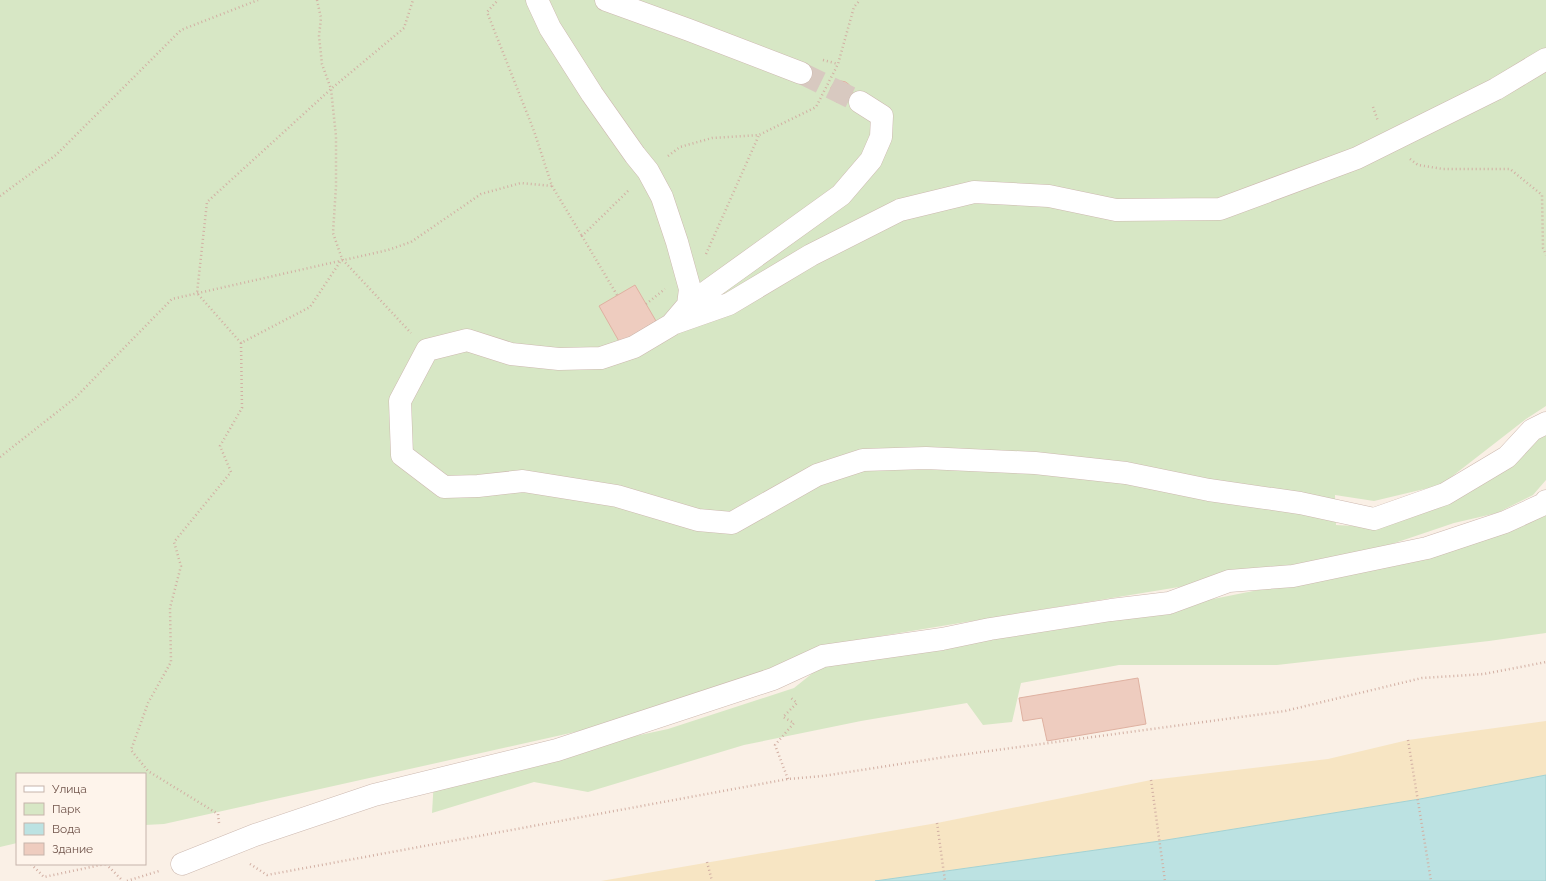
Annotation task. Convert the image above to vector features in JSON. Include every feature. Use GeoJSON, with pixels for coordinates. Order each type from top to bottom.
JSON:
{"type":"FeatureCollection","features":[{"type":"Feature","properties":{"kind":"lane"},"geometry":{"type":"LineString","coordinates":[[538,0],[550,28],[592,94],[648,171],[662,197],[677,242],[689,297]]}},
{"type":"Feature","properties":{"kind":"lane"},"geometry":{"type":"LineString","coordinates":[[606,0],[801,73]]}},
{"type":"Feature","properties":{"kind":"lane"},"geometry":{"type":"LineString","coordinates":[[1546,60],[1496,89],[1357,158],[1220,209],[1116,210],[1049,196],[974,192],[900,210],[811,255],[729,304],[671,325],[634,347],[601,358],[559,359],[511,354],[467,340],[427,350],[400,401],[402,456],[444,487],[478,486],[523,481],[617,496],[698,520],[732,523],[817,475],[863,460],[926,458],[1035,463],[1126,473],[1209,490],[1300,503],[1374,519],[1445,494],[1507,456],[1532,430],[1546,422]]}},
{"type":"Feature","properties":{"kind":"lane"},"geometry":{"type":"LineString","coordinates":[[671,325],[689,297],[842,195],[871,160],[881,137],[882,116],[860,102]]}},
{"type":"Feature","properties":{"kind":"lane"},"geometry":{"type":"LineString","coordinates":[[182,864],[255,835],[374,795],[557,750],[773,679],[823,656],[942,639],[1111,610],[1169,603],[1229,581],[1293,576],[1427,548],[1505,522],[1544,504],[1546,501]]}},
{"type":"Feature","properties":{"kind":"path"},"geometry":{"type":"LineString","coordinates":[[0,196],[56,155],[181,30],[258,0]]}},
{"type":"Feature","properties":{"kind":"path"},"geometry":{"type":"LineString","coordinates":[[317,0],[321,18],[319,36],[322,64],[331,88],[336,136],[336,186],[333,233],[342,260],[427,350]]}},
{"type":"Feature","properties":{"kind":"path"},"geometry":{"type":"LineString","coordinates":[[413,0],[404,28],[331,88],[207,202],[197,293],[241,343],[242,408],[220,446],[231,472],[174,542],[181,566],[170,608],[171,662],[148,703],[131,750],[148,771],[218,814],[224,848],[267,875],[788,779],[823,776],[1285,711],[1422,678],[1484,674],[1546,662]]}},
{"type":"Feature","properties":{"kind":"path"},"geometry":{"type":"LineString","coordinates":[[498,0],[487,12],[534,131],[552,186],[582,236]]}},
{"type":"Feature","properties":{"kind":"path"},"geometry":{"type":"LineString","coordinates":[[816,107],[838,64],[854,7],[860,0]]}},
{"type":"Feature","properties":{"kind":"path"},"geometry":{"type":"LineString","coordinates":[[1373,107],[1388,143],[1418,165],[1442,168],[1510,169],[1542,195],[1543,248],[1546,255]]}},
{"type":"Feature","properties":{"kind":"path"},"geometry":{"type":"LineString","coordinates":[[689,297],[760,135]]}},
{"type":"Feature","properties":{"kind":"path"},"geometry":{"type":"LineString","coordinates":[[0,457],[75,398],[172,299],[388,250],[412,242],[480,194],[521,183],[552,186]]}},
{"type":"Feature","properties":{"kind":"path"},"geometry":{"type":"LineString","coordinates":[[241,343],[310,307],[342,260]]}},
{"type":"Feature","properties":{"kind":"path"},"geometry":{"type":"LineString","coordinates":[[773,679],[797,703],[783,717],[794,723],[775,745],[788,779]]}},
{"type":"Feature","properties":{"kind":"path"},"geometry":{"type":"LineString","coordinates":[[1408,740],[1431,881]]}},
{"type":"Feature","properties":{"kind":"path"},"geometry":{"type":"LineString","coordinates":[[1151,780],[1165,881]]}},
{"type":"Feature","properties":{"kind":"path"},"geometry":{"type":"LineString","coordinates":[[937,823],[945,881]]}},
{"type":"Feature","properties":{"kind":"path"},"geometry":{"type":"LineString","coordinates":[[707,862],[712,881]]}},
{"type":"Feature","properties":{"kind":"path"},"geometry":{"type":"LineString","coordinates":[[127,881],[182,864]]}},
{"type":"Feature","properties":{"kind":"path"},"geometry":{"type":"LineString","coordinates":[[32,865],[44,877],[100,865]]}},
{"type":"Feature","properties":{"kind":"path"},"geometry":{"type":"LineString","coordinates":[[106,865],[123,881]]}},
{"type":"Feature","properties":{"kind":"green space"},"geometry":{"type":"Polygon","coordinates":[[[0,0],[1546,0],[1546,406],[1526,419],[1441,485],[1374,501],[1335,495],[1336,525],[1374,527],[1538,435],[1546,434],[1546,480],[1533,495],[1497,513],[1454,523],[1380,548],[1289,569],[820,646],[748,680],[584,730],[164,824],[146,825],[146,773],[16,773],[16,843],[0,847],[0,0]]]}},
{"type":"Feature","properties":{"kind":"green space"},"geometry":{"type":"Polygon","coordinates":[[[1546,513],[1546,633],[1489,641],[1277,665],[1119,665],[1021,683],[1012,722],[983,725],[967,703],[861,721],[744,745],[588,792],[534,782],[432,813],[434,779],[668,729],[794,688],[824,664],[1173,607],[1294,583],[1546,513]]]}},
{"type":"Feature","properties":{"kind":"sand"},"geometry":{"type":"Polygon","coordinates":[[[1546,721],[1546,775],[1420,799],[1160,841],[875,881],[601,881],[937,823],[1151,780],[1328,759],[1408,740],[1546,721]]]}},
{"type":"Feature","properties":{"kind":"water"},"geometry":{"type":"Polygon","coordinates":[[[1546,775],[1546,881],[875,881],[1160,841],[1420,799],[1546,775]]]}},
{"type":"Feature","properties":{"kind":"building"},"geometry":{"type":"Polygon","coordinates":[[[841,81],[849,84],[852,92],[849,100],[841,103],[833,100],[830,92],[833,84],[841,81]]]}},
{"type":"Feature","properties":{"kind":"building"},"geometry":{"type":"Polygon","coordinates":[[[635,285],[656,321],[620,343],[599,306],[635,285]]]}},
{"type":"Feature","properties":{"kind":"building"},"geometry":{"type":"Polygon","coordinates":[[[1138,678],[1146,724],[1047,741],[1042,718],[1023,721],[1019,698],[1138,678]]]}},
{"type":"Feature","properties":{"kind":"tunnel"},"geometry":{"type":"LineString","coordinates":[[801,73],[860,102]]}}]}
